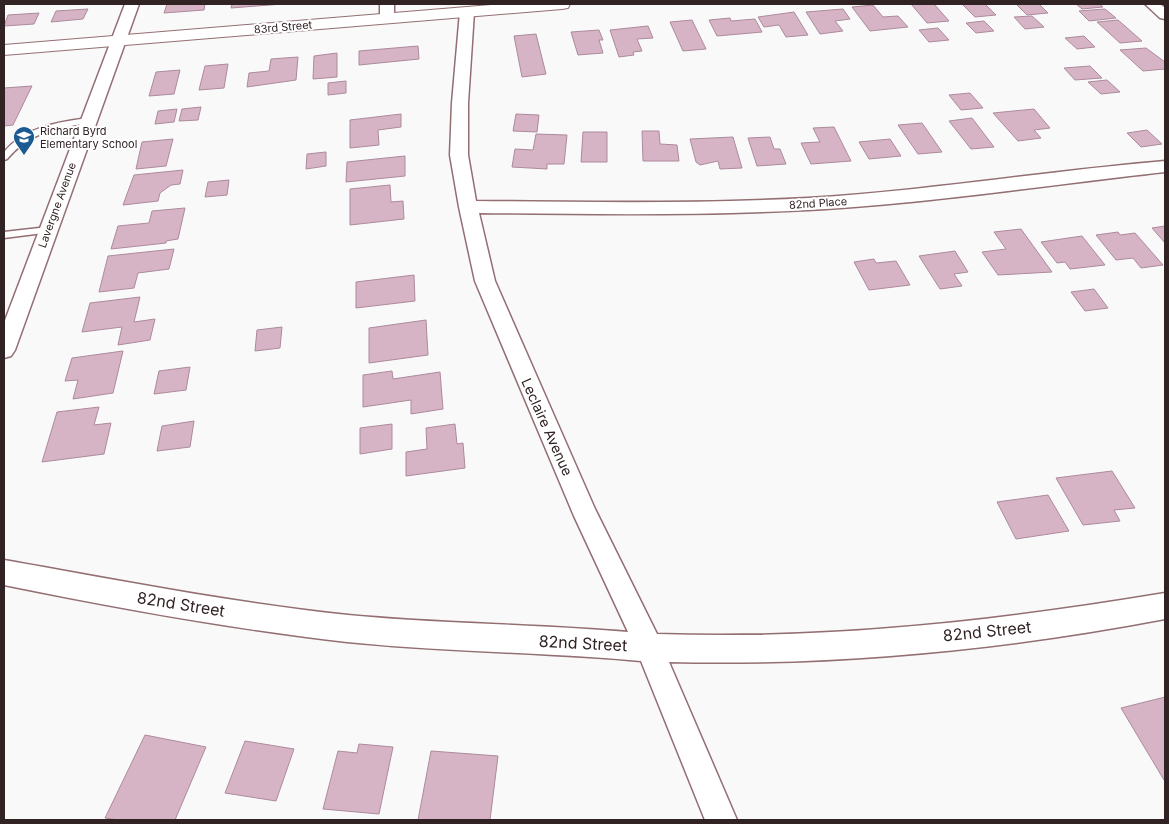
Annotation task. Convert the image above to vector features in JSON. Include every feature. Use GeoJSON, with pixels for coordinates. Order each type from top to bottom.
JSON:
{"type":"FeatureCollection","features":[{"type":"Feature","properties":{"kind":"street","name":"Lavergne Avenue"},"geometry":{"type":"LineString","coordinates":[[4,350],[132,4]]}},
{"type":"Feature","properties":{"kind":"street","name":"83rd Street"},"geometry":{"type":"LineString","coordinates":[[4,50],[118,41],[387,11],[467,12],[498,6],[562,4]]}},
{"type":"Feature","properties":{"kind":"street"},"geometry":{"type":"LineString","coordinates":[[1152,4],[1165,15]]}},
{"type":"Feature","properties":{"kind":"street","name":"Leclaire Avenue"},"geometry":{"type":"LineString","coordinates":[[467,12],[460,103],[459,155],[468,207],[485,281],[586,516],[649,648],[721,820]]}},
{"type":"Feature","properties":{"kind":"street","name":"82nd Place"},"geometry":{"type":"LineString","coordinates":[[468,207],[684,209],[809,204],[888,198],[1165,166]]}},
{"type":"Feature","properties":{"kind":"street","name":"82nd Street"},"geometry":{"type":"LineString","coordinates":[[4,573],[196,607],[347,628],[649,648],[740,649],[870,643],[1001,630],[1109,616],[1165,606]]}},
{"type":"Feature","properties":{"kind":"lane"},"geometry":{"type":"LineString","coordinates":[[4,157],[11,147],[39,131],[66,123],[89,120]]}},
{"type":"Feature","properties":{"kind":"lane"},"geometry":{"type":"LineString","coordinates":[[4,235],[48,230]]}},
{"type":"Feature","properties":{"kind":"building"},"geometry":{"type":"Polygon","coordinates":[[[167,4],[205,4],[204,10],[164,13],[167,4]]]}},
{"type":"Feature","properties":{"kind":"building"},"geometry":{"type":"Polygon","coordinates":[[[232,4],[283,4],[231,8],[232,4]]]}},
{"type":"Feature","properties":{"kind":"building"},"geometry":{"type":"Polygon","coordinates":[[[911,4],[934,4],[949,21],[927,23],[911,4]]]}},
{"type":"Feature","properties":{"kind":"building"},"geometry":{"type":"Polygon","coordinates":[[[962,4],[985,4],[996,15],[975,17],[962,4]]]}},
{"type":"Feature","properties":{"kind":"building"},"geometry":{"type":"Polygon","coordinates":[[[1016,4],[1039,4],[1048,13],[1027,15],[1016,4]]]}},
{"type":"Feature","properties":{"kind":"building"},"geometry":{"type":"Polygon","coordinates":[[[1076,4],[1099,4],[1103,7],[1082,9],[1076,4]]]}},
{"type":"Feature","properties":{"kind":"building"},"geometry":{"type":"Polygon","coordinates":[[[873,5],[883,17],[898,16],[908,27],[870,31],[852,7],[873,5]]]}},
{"type":"Feature","properties":{"kind":"building"},"geometry":{"type":"Polygon","coordinates":[[[88,9],[83,19],[51,22],[56,11],[88,9]]]}},
{"type":"Feature","properties":{"kind":"building"},"geometry":{"type":"Polygon","coordinates":[[[843,9],[850,19],[835,21],[843,31],[820,34],[806,12],[843,9]]]}},
{"type":"Feature","properties":{"kind":"building"},"geometry":{"type":"Polygon","coordinates":[[[1105,9],[1116,18],[1089,21],[1079,11],[1105,9]]]}},
{"type":"Feature","properties":{"kind":"building"},"geometry":{"type":"Polygon","coordinates":[[[794,12],[808,35],[786,37],[779,25],[764,27],[758,17],[794,12]]]}},
{"type":"Feature","properties":{"kind":"building"},"geometry":{"type":"Polygon","coordinates":[[[39,13],[34,24],[4,26],[8,15],[39,13]]]}},
{"type":"Feature","properties":{"kind":"building"},"geometry":{"type":"Polygon","coordinates":[[[1032,16],[1044,27],[1025,29],[1014,17],[1032,16]]]}},
{"type":"Feature","properties":{"kind":"building"},"geometry":{"type":"Polygon","coordinates":[[[730,18],[731,21],[755,19],[762,32],[717,36],[709,20],[730,18]]]}},
{"type":"Feature","properties":{"kind":"building"},"geometry":{"type":"Polygon","coordinates":[[[692,20],[706,49],[683,51],[670,22],[692,20]]]}},
{"type":"Feature","properties":{"kind":"building"},"geometry":{"type":"Polygon","coordinates":[[[1118,20],[1142,41],[1120,43],[1097,22],[1118,20]]]}},
{"type":"Feature","properties":{"kind":"building"},"geometry":{"type":"Polygon","coordinates":[[[984,21],[994,31],[976,33],[966,23],[984,21]]]}},
{"type":"Feature","properties":{"kind":"building"},"geometry":{"type":"Polygon","coordinates":[[[648,26],[653,38],[637,39],[642,51],[633,52],[634,55],[619,57],[610,30],[648,26]]]}},
{"type":"Feature","properties":{"kind":"building"},"geometry":{"type":"Polygon","coordinates":[[[938,28],[949,40],[929,42],[919,30],[938,28]]]}},
{"type":"Feature","properties":{"kind":"building"},"geometry":{"type":"Polygon","coordinates":[[[599,30],[603,40],[599,40],[603,53],[578,55],[571,32],[599,30]]]}},
{"type":"Feature","properties":{"kind":"building"},"geometry":{"type":"Polygon","coordinates":[[[536,34],[546,74],[522,77],[514,36],[536,34]]]}},
{"type":"Feature","properties":{"kind":"building"},"geometry":{"type":"Polygon","coordinates":[[[1084,36],[1095,47],[1077,49],[1065,38],[1084,36]]]}},
{"type":"Feature","properties":{"kind":"building"},"geometry":{"type":"Polygon","coordinates":[[[418,46],[419,59],[359,65],[359,51],[418,46]]]}},
{"type":"Feature","properties":{"kind":"building"},"geometry":{"type":"Polygon","coordinates":[[[1146,48],[1165,62],[1165,69],[1143,71],[1120,50],[1146,48]]]}},
{"type":"Feature","properties":{"kind":"building"},"geometry":{"type":"Polygon","coordinates":[[[337,53],[337,77],[313,79],[314,56],[337,53]]]}},
{"type":"Feature","properties":{"kind":"building"},"geometry":{"type":"Polygon","coordinates":[[[298,57],[296,80],[247,87],[249,73],[269,71],[271,59],[298,57]]]}},
{"type":"Feature","properties":{"kind":"building"},"geometry":{"type":"Polygon","coordinates":[[[228,64],[224,88],[199,90],[205,66],[228,64]]]}},
{"type":"Feature","properties":{"kind":"building"},"geometry":{"type":"Polygon","coordinates":[[[1090,66],[1102,78],[1075,80],[1064,68],[1090,66]]]}},
{"type":"Feature","properties":{"kind":"building"},"geometry":{"type":"Polygon","coordinates":[[[180,70],[174,94],[149,96],[156,72],[180,70]]]}},
{"type":"Feature","properties":{"kind":"building"},"geometry":{"type":"Polygon","coordinates":[[[1107,80],[1120,92],[1101,94],[1088,82],[1107,80]]]}},
{"type":"Feature","properties":{"kind":"building"},"geometry":{"type":"Polygon","coordinates":[[[346,81],[346,93],[328,95],[328,83],[346,81]]]}},
{"type":"Feature","properties":{"kind":"building"},"geometry":{"type":"Polygon","coordinates":[[[32,86],[13,125],[4,126],[4,88],[32,86]]]}},
{"type":"Feature","properties":{"kind":"building"},"geometry":{"type":"Polygon","coordinates":[[[970,93],[983,108],[961,110],[949,95],[970,93]]]}},
{"type":"Feature","properties":{"kind":"building"},"geometry":{"type":"Polygon","coordinates":[[[201,107],[198,120],[179,121],[182,109],[201,107]]]}},
{"type":"Feature","properties":{"kind":"building"},"geometry":{"type":"Polygon","coordinates":[[[177,109],[174,122],[155,124],[158,111],[177,109]]]}},
{"type":"Feature","properties":{"kind":"building"},"geometry":{"type":"Polygon","coordinates":[[[1034,109],[1050,128],[1034,130],[1041,138],[1018,141],[993,113],[1034,109]]]}},
{"type":"Feature","properties":{"kind":"building"},"geometry":{"type":"Polygon","coordinates":[[[401,114],[401,127],[378,130],[379,145],[350,148],[350,120],[401,114]]]}},
{"type":"Feature","properties":{"kind":"building"},"geometry":{"type":"Polygon","coordinates":[[[516,114],[539,115],[537,132],[513,131],[516,114]]]}},
{"type":"Feature","properties":{"kind":"building"},"geometry":{"type":"Polygon","coordinates":[[[972,118],[994,147],[971,149],[949,121],[972,118]]]}},
{"type":"Feature","properties":{"kind":"building"},"geometry":{"type":"Polygon","coordinates":[[[922,123],[942,152],[918,154],[898,125],[922,123]]]}},
{"type":"Feature","properties":{"kind":"building"},"geometry":{"type":"Polygon","coordinates":[[[834,127],[851,161],[811,164],[801,143],[820,142],[813,128],[834,127]]]}},
{"type":"Feature","properties":{"kind":"building"},"geometry":{"type":"Polygon","coordinates":[[[1147,130],[1162,144],[1141,147],[1127,133],[1147,130]]]}},
{"type":"Feature","properties":{"kind":"building"},"geometry":{"type":"Polygon","coordinates":[[[642,131],[659,131],[660,144],[677,145],[679,161],[643,161],[642,131]]]}},
{"type":"Feature","properties":{"kind":"building"},"geometry":{"type":"Polygon","coordinates":[[[583,132],[607,132],[607,162],[581,162],[583,132]]]}},
{"type":"Feature","properties":{"kind":"building"},"geometry":{"type":"Polygon","coordinates":[[[536,134],[567,135],[564,164],[547,164],[547,169],[512,167],[515,149],[533,150],[536,134]]]}},
{"type":"Feature","properties":{"kind":"building"},"geometry":{"type":"Polygon","coordinates":[[[733,137],[742,168],[720,169],[718,161],[700,165],[696,162],[690,139],[733,137]]]}},
{"type":"Feature","properties":{"kind":"building"},"geometry":{"type":"Polygon","coordinates":[[[770,137],[774,149],[780,149],[786,164],[757,166],[748,138],[770,137]]]}},
{"type":"Feature","properties":{"kind":"building"},"geometry":{"type":"Polygon","coordinates":[[[173,139],[166,166],[136,169],[142,142],[173,139]]]}},
{"type":"Feature","properties":{"kind":"building"},"geometry":{"type":"Polygon","coordinates":[[[890,139],[901,156],[869,159],[859,142],[890,139]]]}},
{"type":"Feature","properties":{"kind":"building"},"geometry":{"type":"Polygon","coordinates":[[[326,152],[326,166],[306,169],[307,154],[326,152]]]}},
{"type":"Feature","properties":{"kind":"building"},"geometry":{"type":"Polygon","coordinates":[[[405,156],[405,176],[346,182],[347,162],[405,156]]]}},
{"type":"Feature","properties":{"kind":"building"},"geometry":{"type":"Polygon","coordinates":[[[183,170],[180,184],[171,185],[160,193],[158,201],[123,205],[134,175],[183,170]]]}},
{"type":"Feature","properties":{"kind":"building"},"geometry":{"type":"Polygon","coordinates":[[[229,180],[227,195],[205,197],[208,182],[229,180]]]}},
{"type":"Feature","properties":{"kind":"building"},"geometry":{"type":"Polygon","coordinates":[[[390,185],[391,202],[403,201],[404,219],[350,225],[350,189],[390,185]]]}},
{"type":"Feature","properties":{"kind":"building"},"geometry":{"type":"Polygon","coordinates":[[[185,208],[178,239],[166,241],[166,243],[111,249],[118,226],[149,223],[152,211],[185,208]]]}},
{"type":"Feature","properties":{"kind":"building"},"geometry":{"type":"Polygon","coordinates":[[[1165,226],[1165,243],[1152,228],[1165,226]]]}},
{"type":"Feature","properties":{"kind":"building"},"geometry":{"type":"Polygon","coordinates":[[[1021,229],[1052,272],[998,275],[982,252],[1006,249],[994,232],[1021,229]]]}},
{"type":"Feature","properties":{"kind":"building"},"geometry":{"type":"Polygon","coordinates":[[[1118,232],[1120,235],[1135,233],[1163,265],[1141,268],[1133,258],[1116,260],[1096,235],[1118,232]]]}},
{"type":"Feature","properties":{"kind":"building"},"geometry":{"type":"Polygon","coordinates":[[[1082,236],[1105,265],[1070,269],[1065,262],[1057,263],[1041,242],[1082,236]]]}},
{"type":"Feature","properties":{"kind":"building"},"geometry":{"type":"Polygon","coordinates":[[[174,249],[169,269],[138,273],[134,288],[99,292],[108,256],[174,249]]]}},
{"type":"Feature","properties":{"kind":"building"},"geometry":{"type":"Polygon","coordinates":[[[955,251],[968,272],[954,274],[962,286],[940,289],[919,256],[955,251]]]}},
{"type":"Feature","properties":{"kind":"building"},"geometry":{"type":"Polygon","coordinates":[[[874,259],[876,263],[896,261],[910,285],[869,290],[854,262],[874,259]]]}},
{"type":"Feature","properties":{"kind":"building"},"geometry":{"type":"Polygon","coordinates":[[[414,275],[415,301],[356,308],[356,282],[414,275]]]}},
{"type":"Feature","properties":{"kind":"building"},"geometry":{"type":"Polygon","coordinates":[[[1094,289],[1108,308],[1085,311],[1071,292],[1094,289]]]}},
{"type":"Feature","properties":{"kind":"building"},"geometry":{"type":"Polygon","coordinates":[[[140,297],[134,322],[155,319],[150,340],[118,345],[122,327],[82,332],[90,303],[140,297]]]}},
{"type":"Feature","properties":{"kind":"building"},"geometry":{"type":"Polygon","coordinates":[[[426,320],[428,355],[369,363],[369,328],[426,320]]]}},
{"type":"Feature","properties":{"kind":"building"},"geometry":{"type":"Polygon","coordinates":[[[282,327],[280,348],[255,351],[257,330],[282,327]]]}},
{"type":"Feature","properties":{"kind":"building"},"geometry":{"type":"Polygon","coordinates":[[[123,351],[113,393],[73,399],[78,380],[65,381],[72,358],[123,351]]]}},
{"type":"Feature","properties":{"kind":"building"},"geometry":{"type":"Polygon","coordinates":[[[190,367],[186,390],[154,394],[159,371],[190,367]]]}},
{"type":"Feature","properties":{"kind":"building"},"geometry":{"type":"Polygon","coordinates":[[[392,371],[393,379],[440,372],[443,409],[411,414],[411,400],[363,407],[363,375],[392,371]]]}},
{"type":"Feature","properties":{"kind":"building"},"geometry":{"type":"Polygon","coordinates":[[[99,407],[94,425],[111,423],[104,454],[42,462],[57,412],[99,407]]]}},
{"type":"Feature","properties":{"kind":"building"},"geometry":{"type":"Polygon","coordinates":[[[194,421],[190,447],[157,451],[162,426],[194,421]]]}},
{"type":"Feature","properties":{"kind":"building"},"geometry":{"type":"Polygon","coordinates":[[[392,424],[392,449],[360,454],[360,428],[392,424]]]}},
{"type":"Feature","properties":{"kind":"building"},"geometry":{"type":"Polygon","coordinates":[[[455,424],[457,444],[463,443],[465,468],[406,476],[406,452],[427,449],[426,428],[455,424]]]}},
{"type":"Feature","properties":{"kind":"building"},"geometry":{"type":"Polygon","coordinates":[[[1112,471],[1135,508],[1114,510],[1120,521],[1083,525],[1056,478],[1112,471]]]}},
{"type":"Feature","properties":{"kind":"building"},"geometry":{"type":"Polygon","coordinates":[[[1048,495],[1069,531],[1016,539],[997,502],[1048,495]]]}},
{"type":"Feature","properties":{"kind":"building"},"geometry":{"type":"Polygon","coordinates":[[[1165,697],[1165,780],[1164,780],[1121,708],[1165,697]]]}},
{"type":"Feature","properties":{"kind":"building"},"geometry":{"type":"Polygon","coordinates":[[[145,735],[206,747],[175,820],[118,820],[105,818],[145,735]]]}},
{"type":"Feature","properties":{"kind":"building"},"geometry":{"type":"Polygon","coordinates":[[[245,741],[294,749],[276,801],[225,793],[245,741]]]}},
{"type":"Feature","properties":{"kind":"building"},"geometry":{"type":"Polygon","coordinates":[[[359,744],[393,747],[379,814],[323,809],[338,751],[357,753],[359,744]]]}},
{"type":"Feature","properties":{"kind":"building"},"geometry":{"type":"Polygon","coordinates":[[[431,751],[498,756],[490,820],[418,820],[431,751]]]}},
{"type":"Feature","properties":{"kind":"place","name":"Richard Byrd Elementary School"},"geometry":{"type":"Point","coordinates":[24,156]}}]}
